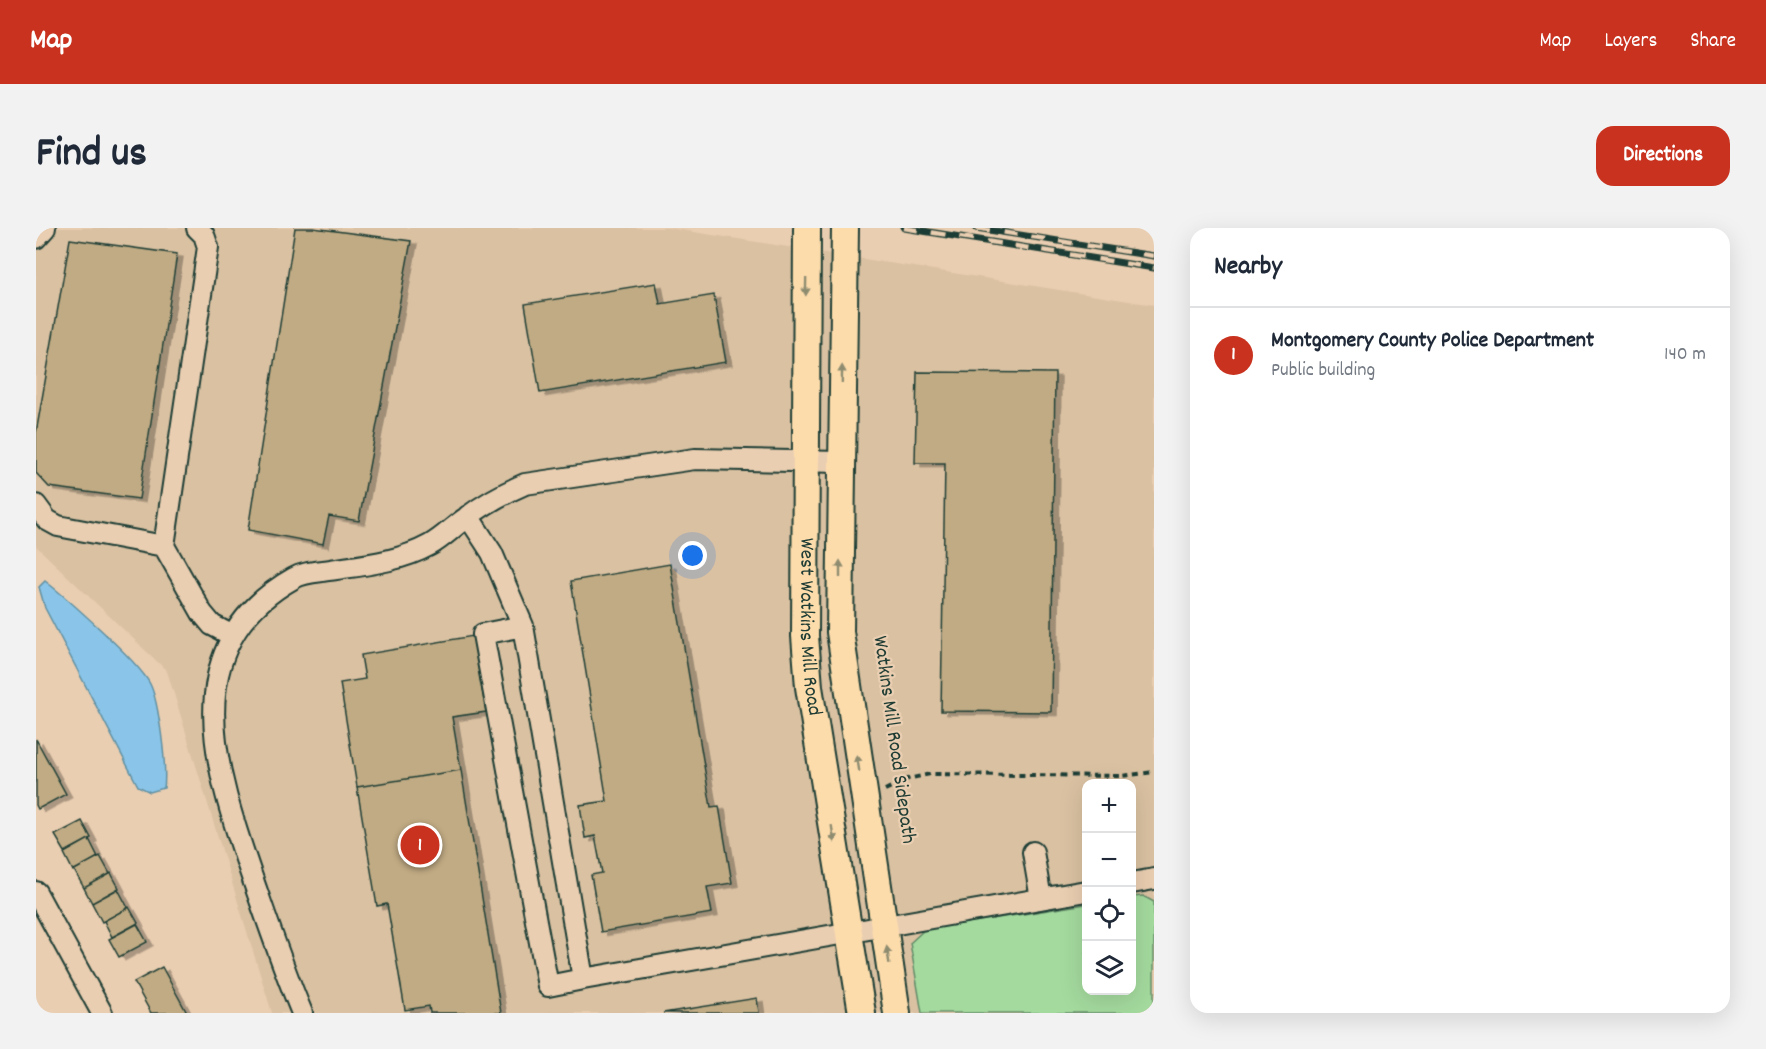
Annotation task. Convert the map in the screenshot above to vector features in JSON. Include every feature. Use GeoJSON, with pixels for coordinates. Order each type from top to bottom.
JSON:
{"type":"FeatureCollection","features":[{"type":"Feature","properties":{"kind":"main road","name":"West Watkins Mill Road"},"geometry":{"type":"LineString","coordinates":[[807,232],[805,636],[809,687],[861,1013]]}},
{"type":"Feature","properties":{"kind":"main road","name":"West Watkins Mill Road"},"geometry":{"type":"LineString","coordinates":[[844,236],[840,632],[897,1013]]}},
{"type":"Feature","properties":{"kind":"street"},"geometry":{"type":"LineString","coordinates":[[36,238],[45,228]]}},
{"type":"Feature","properties":{"kind":"street"},"geometry":{"type":"LineString","coordinates":[[197,228],[204,236],[208,247],[164,546],[202,613],[212,625],[233,636]]}},
{"type":"Feature","properties":{"kind":"street"},"geometry":{"type":"LineString","coordinates":[[302,1013],[237,834],[216,759],[213,719],[216,678],[233,636],[252,610],[277,588],[298,576],[398,558],[431,545],[468,516],[502,494],[525,484],[695,459],[841,462]]}},
{"type":"Feature","properties":{"kind":"street"},"geometry":{"type":"LineString","coordinates":[[36,505],[47,520],[58,526],[164,546]]}},
{"type":"Feature","properties":{"kind":"street"},"geometry":{"type":"LineString","coordinates":[[468,516],[492,553],[523,626],[583,979]]}},
{"type":"Feature","properties":{"kind":"street"},"geometry":{"type":"LineString","coordinates":[[523,626],[483,634],[548,986],[883,925],[1082,892]]}},
{"type":"Feature","properties":{"kind":"street"},"geometry":{"type":"LineString","coordinates":[[1033,852],[1041,899]]}},
{"type":"Feature","properties":{"kind":"street"},"geometry":{"type":"LineString","coordinates":[[1136,882],[1154,879]]}},
{"type":"Feature","properties":{"kind":"street"},"geometry":{"type":"LineString","coordinates":[[36,892],[102,1013]]}},
{"type":"Feature","properties":{"kind":"path"},"geometry":{"type":"LineString","coordinates":[[884,791],[920,775],[1121,776],[1154,772]]}},
{"type":"Feature","properties":{"kind":"path","name":"Watkins Mill Road Sidepath"},"geometry":{"type":"LineString","coordinates":[[883,780],[886,802]]}},
{"type":"Feature","properties":{"kind":"shaded area"},"geometry":{"type":"Polygon","coordinates":[[[36,228],[668,228],[1154,305],[1154,1013],[272,1013],[167,671],[36,546],[36,228]]]}},
{"type":"Feature","properties":{"kind":"green space"},"geometry":{"type":"Polygon","coordinates":[[[1143,896],[1154,902],[1154,1013],[922,1013],[910,943],[923,931],[1082,905],[1082,995],[1136,995],[1136,897],[1143,896]]]}},
{"type":"Feature","properties":{"kind":"water"},"geometry":{"type":"Polygon","coordinates":[[[45,581],[117,646],[150,684],[162,735],[164,788],[150,792],[138,786],[45,608],[39,587],[45,581]]]}},
{"type":"Feature","properties":{"kind":"building"},"geometry":{"type":"Polygon","coordinates":[[[295,228],[313,228],[411,241],[359,521],[329,516],[323,544],[248,530],[295,228]]]}},
{"type":"Feature","properties":{"kind":"building"},"geometry":{"type":"Polygon","coordinates":[[[70,239],[177,254],[139,499],[49,487],[36,473],[36,433],[70,239]]]}},
{"type":"Feature","properties":{"kind":"building"},"geometry":{"type":"Polygon","coordinates":[[[656,283],[660,304],[714,295],[726,362],[540,393],[525,304],[656,283]]]}},
{"type":"Feature","properties":{"kind":"building"},"geometry":{"type":"Polygon","coordinates":[[[917,372],[1055,373],[1051,712],[941,711],[945,463],[915,463],[917,372]]]}},
{"type":"Feature","properties":{"kind":"building"},"geometry":{"type":"Polygon","coordinates":[[[670,564],[711,807],[719,806],[732,883],[707,887],[712,913],[601,932],[591,875],[602,873],[595,836],[585,838],[580,805],[607,801],[571,581],[670,564]]]}},
{"type":"Feature","properties":{"kind":"building"},"geometry":{"type":"Polygon","coordinates":[[[473,636],[486,712],[452,717],[461,770],[357,787],[340,683],[365,679],[361,655],[473,636]]]}},
{"type":"Feature","properties":{"kind":"building"},"geometry":{"type":"Polygon","coordinates":[[[36,739],[66,794],[38,809],[36,805],[36,739]]]}},
{"type":"Feature","properties":{"kind":"building"},"geometry":{"type":"Polygon","coordinates":[[[461,770],[501,1013],[430,1013],[429,1006],[405,1010],[387,904],[377,906],[357,787],[461,770]]]}},
{"type":"Feature","properties":{"kind":"building"},"geometry":{"type":"Polygon","coordinates":[[[82,821],[91,838],[65,852],[55,835],[82,821]]]}},
{"type":"Feature","properties":{"kind":"building"},"geometry":{"type":"Polygon","coordinates":[[[89,839],[98,857],[73,871],[64,853],[89,839]]]}},
{"type":"Feature","properties":{"kind":"building"},"geometry":{"type":"Polygon","coordinates":[[[100,856],[110,874],[84,888],[74,870],[100,856]]]}},
{"type":"Feature","properties":{"kind":"building"},"geometry":{"type":"Polygon","coordinates":[[[111,873],[119,888],[92,903],[84,888],[111,873]]]}},
{"type":"Feature","properties":{"kind":"building"},"geometry":{"type":"Polygon","coordinates":[[[118,889],[128,908],[102,922],[92,903],[118,889]]]}},
{"type":"Feature","properties":{"kind":"building"},"geometry":{"type":"Polygon","coordinates":[[[129,907],[138,923],[112,937],[104,921],[129,907]]]}},
{"type":"Feature","properties":{"kind":"building"},"geometry":{"type":"Polygon","coordinates":[[[137,924],[147,942],[119,957],[109,939],[137,924]]]}},
{"type":"Feature","properties":{"kind":"building"},"geometry":{"type":"Polygon","coordinates":[[[162,967],[187,1013],[151,1013],[134,982],[162,967]]]}},
{"type":"Feature","properties":{"kind":"building"},"geometry":{"type":"Polygon","coordinates":[[[757,998],[759,1013],[663,1013],[757,998]]]}},
{"type":"Feature","properties":{"kind":"railway"},"geometry":{"type":"LineString","coordinates":[[904,228],[1154,268]]}},
{"type":"Feature","properties":{"kind":"railway"},"geometry":{"type":"LineString","coordinates":[[976,228],[1154,256]]}},
{"type":"Feature","properties":{"kind":"place","name":"Montgomery County Police Department"},"geometry":{"type":"Point","coordinates":[420,845]}}]}
